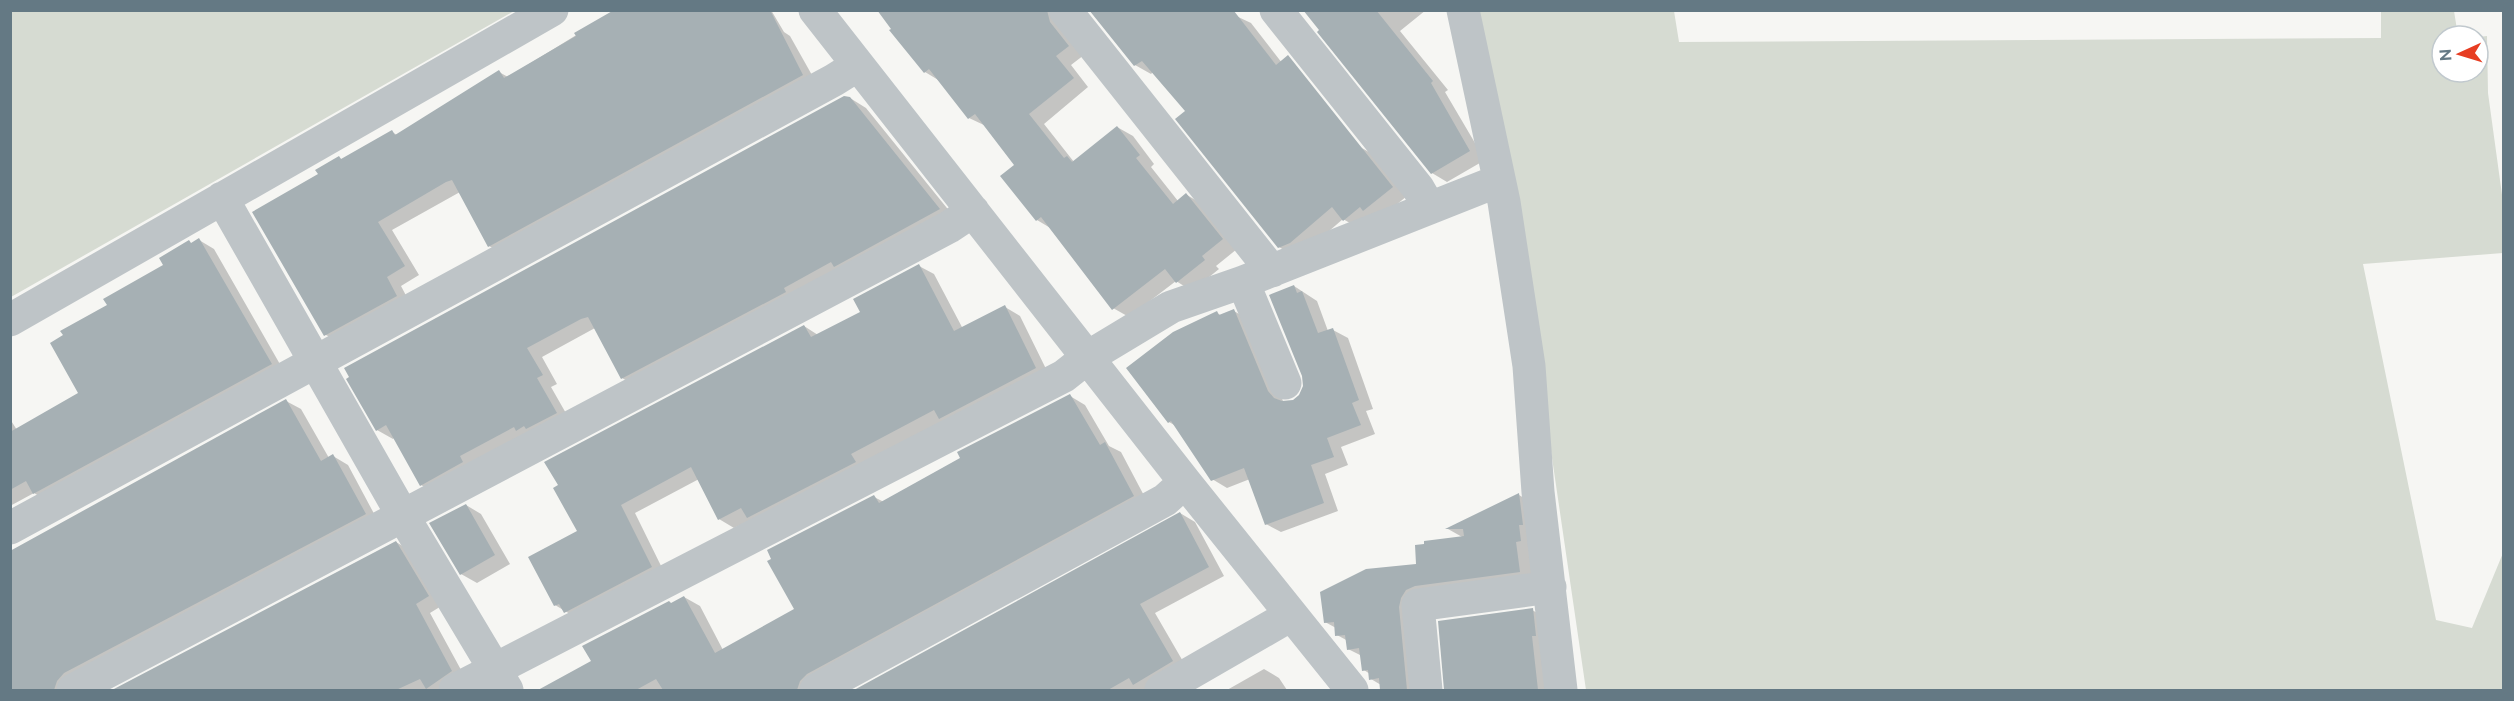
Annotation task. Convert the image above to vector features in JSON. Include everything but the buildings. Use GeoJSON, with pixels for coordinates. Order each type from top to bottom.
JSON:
{"type":"FeatureCollection","features":[{"type":"Feature","properties":{"kind":"street"},"geometry":{"type":"LineString","coordinates":[[10,320],[552,10]]}},
{"type":"Feature","properties":{"kind":"street"},"geometry":{"type":"LineString","coordinates":[[815,10],[1185,482],[1352,690]]}},
{"type":"Feature","properties":{"kind":"street"},"geometry":{"type":"LineString","coordinates":[[1065,10],[1258,277],[1285,383]]}},
{"type":"Feature","properties":{"kind":"street"},"geometry":{"type":"LineString","coordinates":[[1276,10],[1418,188],[1429,207]]}},
{"type":"Feature","properties":{"kind":"street"},"geometry":{"type":"LineString","coordinates":[[1463,10],[1504,202],[1529,366],[1538,492],[1561,690]]}},
{"type":"Feature","properties":{"kind":"street"},"geometry":{"type":"LineString","coordinates":[[10,528],[834,81],[858,65]]}},
{"type":"Feature","properties":{"kind":"street"},"geometry":{"type":"LineString","coordinates":[[455,690],[501,680],[1064,376],[1088,357],[1171,307],[1258,277],[1498,181]]}},
{"type":"Feature","properties":{"kind":"street"},"geometry":{"type":"LineString","coordinates":[[222,198],[403,516],[501,680]]}},
{"type":"Feature","properties":{"kind":"street"},"geometry":{"type":"LineString","coordinates":[[73,690],[938,233],[973,211]]}},
{"type":"Feature","properties":{"kind":"street"},"geometry":{"type":"LineString","coordinates":[[816,690],[1165,500],[1185,482]]}},
{"type":"Feature","properties":{"kind":"street"},"geometry":{"type":"LineString","coordinates":[[1426,690],[1418,604],[1550,587]]}},
{"type":"Feature","properties":{"kind":"street"},"geometry":{"type":"LineString","coordinates":[[1161,690],[1291,615]]}},
{"type":"Feature","properties":{"kind":"shaded area"},"geometry":{"type":"Polygon","coordinates":[[[11,10],[514,10],[514,11],[11,297],[11,10]]]}},
{"type":"Feature","properties":{"kind":"shaded area"},"geometry":{"type":"Polygon","coordinates":[[[1475,11],[1674,11],[1679,42],[2381,38],[2381,11],[2454,11],[2456,24],[2430,24],[2430,84],[2488,84],[2503,202],[2503,253],[2363,264],[2436,620],[2472,628],[2503,553],[2503,690],[1586,690],[1533,328],[1475,11]]]}}]}
